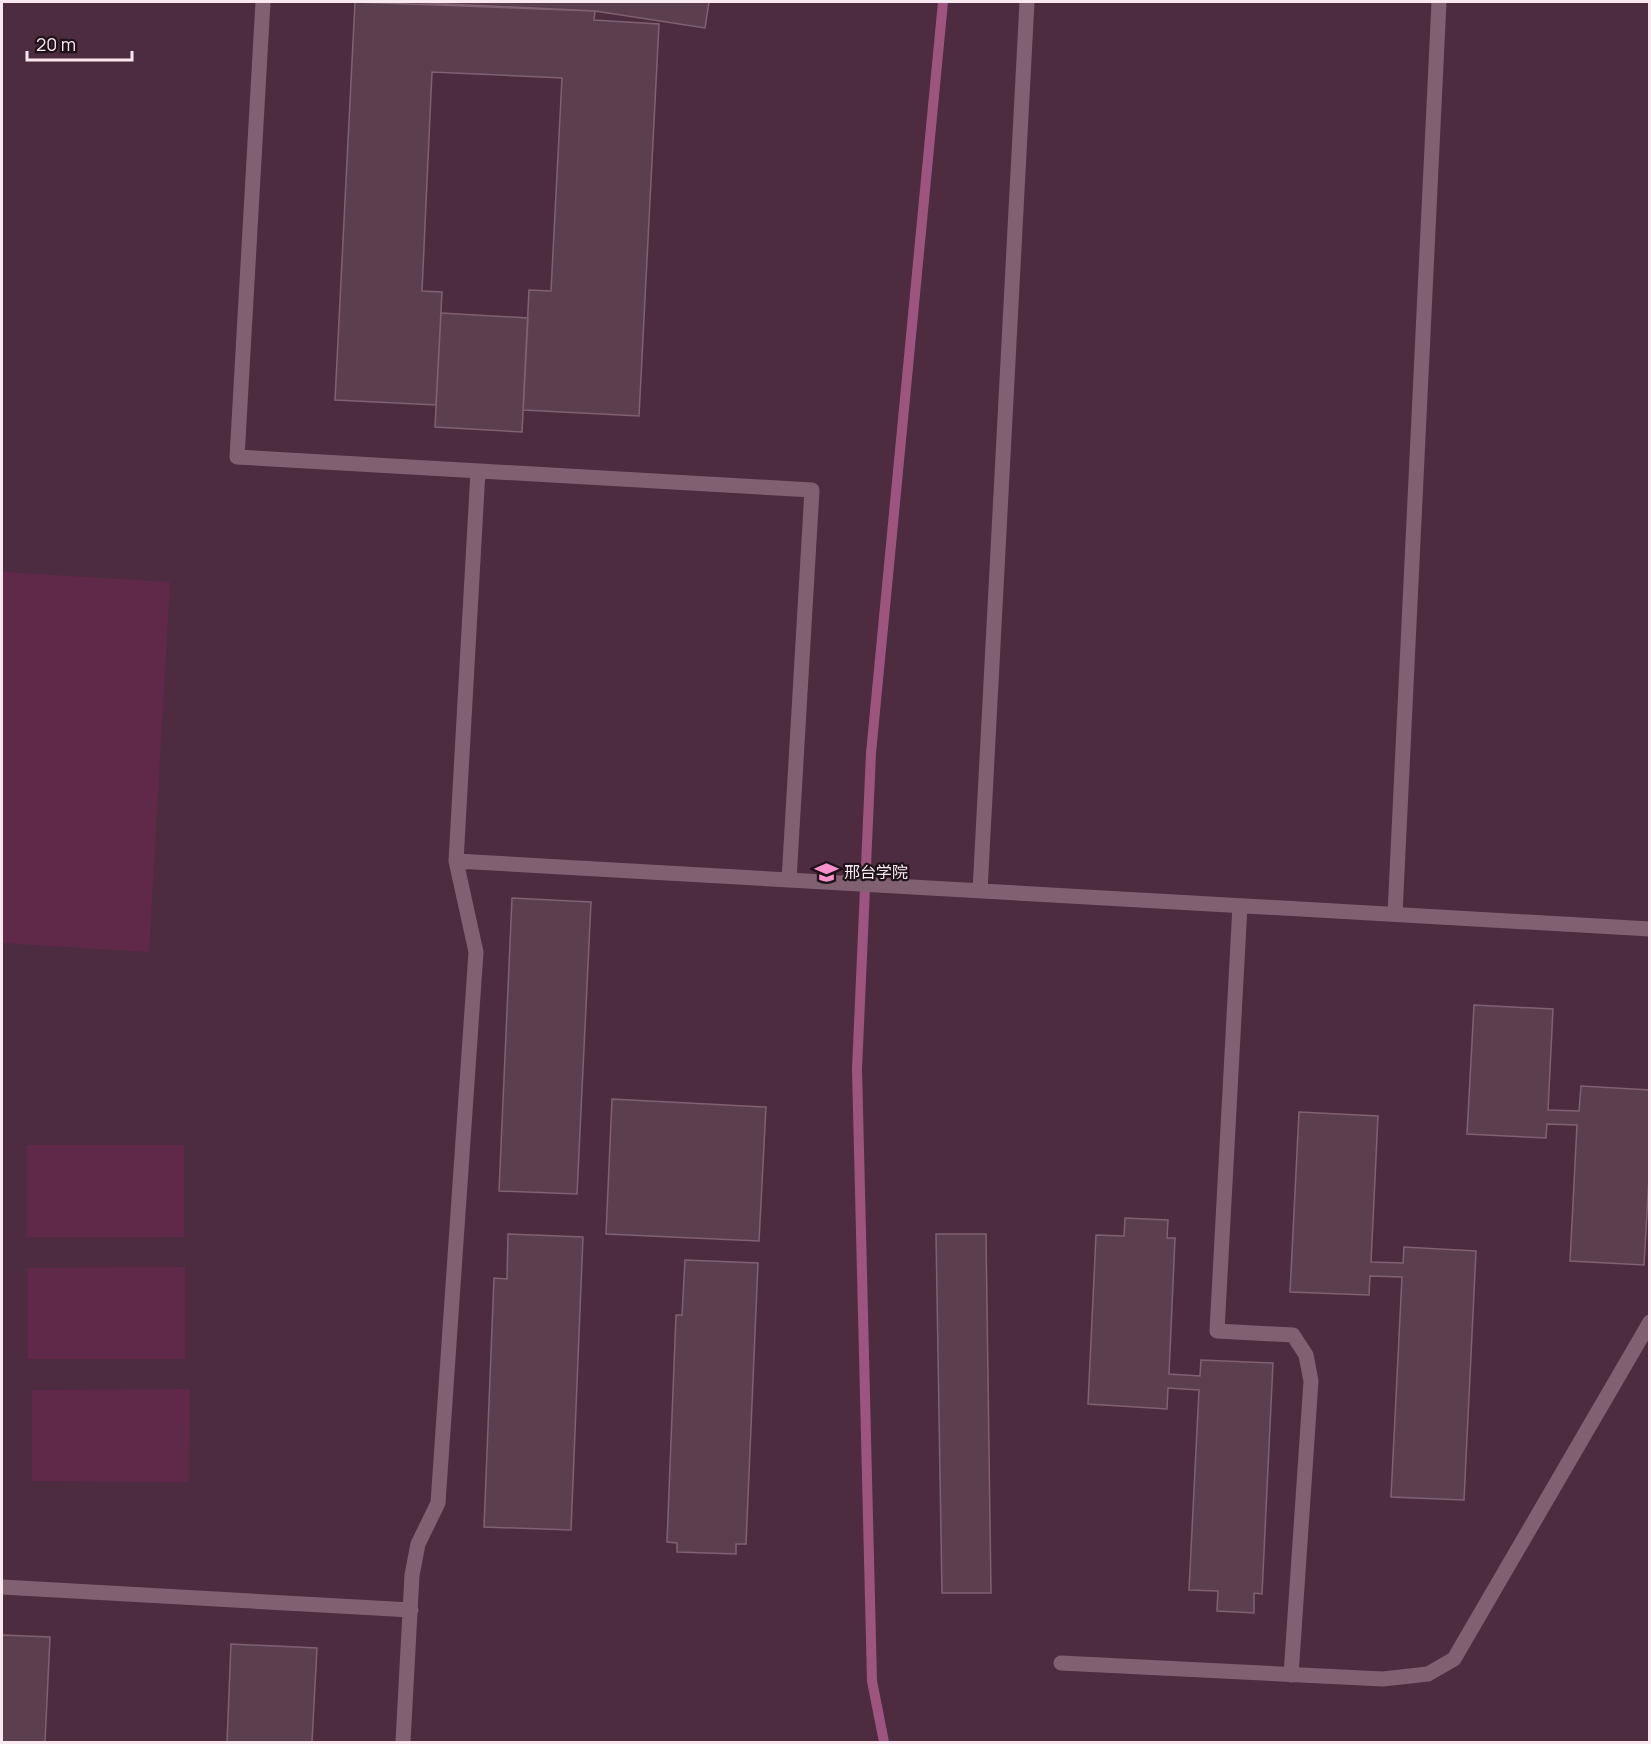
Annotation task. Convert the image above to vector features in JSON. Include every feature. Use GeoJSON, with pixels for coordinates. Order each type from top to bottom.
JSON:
{"type":"FeatureCollection","features":[{"type":"Feature","properties":{"kind":"lane"},"geometry":{"type":"LineString","coordinates":[[263,2],[237,457],[812,490],[789,880]]}},
{"type":"Feature","properties":{"kind":"lane"},"geometry":{"type":"LineString","coordinates":[[980,891],[1027,2]]}},
{"type":"Feature","properties":{"kind":"lane"},"geometry":{"type":"LineString","coordinates":[[1395,914],[1439,2]]}},
{"type":"Feature","properties":{"kind":"lane"},"geometry":{"type":"LineString","coordinates":[[404,1743],[411,1610],[418,1544],[438,1503],[476,952],[456,861],[478,471]]}},
{"type":"Feature","properties":{"kind":"lane"},"geometry":{"type":"LineString","coordinates":[[456,861],[1650,929]]}},
{"type":"Feature","properties":{"kind":"lane"},"geometry":{"type":"LineString","coordinates":[[1240,906],[1217,1331],[1293,1335],[1306,1355],[1311,1381],[1291,1675]]}},
{"type":"Feature","properties":{"kind":"lane"},"geometry":{"type":"LineString","coordinates":[[1061,1663],[1383,1679],[1428,1674],[1454,1659],[1650,1322]]}},
{"type":"Feature","properties":{"kind":"lane"},"geometry":{"type":"LineString","coordinates":[[2,1587],[411,1610]]}},
{"type":"Feature","properties":{"kind":"shaded area","name":"邢台学院"},"geometry":{"type":"Polygon","coordinates":[[[2,2],[1649,2],[1649,1742],[2,1742],[2,2]]]}},
{"type":"Feature","properties":{"kind":"shaded area"},"geometry":{"type":"Polygon","coordinates":[[[2,572],[170,582],[149,952],[2,943],[2,572]]]}},
{"type":"Feature","properties":{"kind":"shaded area"},"geometry":{"type":"Polygon","coordinates":[[[27,1145],[184,1145],[184,1237],[27,1237],[27,1145]]]}},
{"type":"Feature","properties":{"kind":"shaded area"},"geometry":{"type":"Polygon","coordinates":[[[185,1267],[185,1359],[28,1359],[28,1268],[185,1267]]]}},
{"type":"Feature","properties":{"kind":"shaded area"},"geometry":{"type":"Polygon","coordinates":[[[190,1389],[189,1482],[32,1481],[32,1390],[190,1389]]]}},
{"type":"Feature","properties":{"kind":"building"},"geometry":{"type":"Polygon","coordinates":[[[355,2],[595,11],[594,20],[659,24],[639,416],[523,410],[529,290],[551,291],[562,78],[432,72],[422,291],[442,292],[436,405],[335,400],[355,2]]]}},
{"type":"Feature","properties":{"kind":"building"},"geometry":{"type":"Polygon","coordinates":[[[408,2],[709,2],[705,28],[595,11],[408,2]]]}},
{"type":"Feature","properties":{"kind":"building"},"geometry":{"type":"Polygon","coordinates":[[[441,313],[528,318],[522,432],[435,427],[441,313]]]}},
{"type":"Feature","properties":{"kind":"building"},"geometry":{"type":"Polygon","coordinates":[[[512,898],[591,902],[577,1194],[499,1191],[512,898]]]}},
{"type":"Feature","properties":{"kind":"building"},"geometry":{"type":"Polygon","coordinates":[[[1474,1005],[1553,1009],[1548,1110],[1579,1111],[1581,1086],[1650,1090],[1650,1159],[1644,1265],[1570,1261],[1577,1125],[1547,1124],[1546,1138],[1467,1134],[1474,1005]]]}},
{"type":"Feature","properties":{"kind":"building"},"geometry":{"type":"Polygon","coordinates":[[[612,1099],[766,1107],[759,1241],[606,1234],[612,1099]]]}},
{"type":"Feature","properties":{"kind":"building"},"geometry":{"type":"Polygon","coordinates":[[[1299,1112],[1378,1116],[1371,1262],[1403,1263],[1404,1247],[1476,1251],[1464,1500],[1391,1497],[1402,1277],[1370,1276],[1369,1295],[1290,1292],[1299,1112]]]}},
{"type":"Feature","properties":{"kind":"building"},"geometry":{"type":"Polygon","coordinates":[[[1125,1218],[1168,1220],[1167,1238],[1175,1238],[1169,1374],[1200,1376],[1201,1360],[1273,1363],[1262,1594],[1254,1593],[1254,1613],[1217,1611],[1218,1591],[1189,1590],[1199,1390],[1168,1388],[1167,1409],[1088,1404],[1096,1235],[1124,1236],[1125,1218]]]}},
{"type":"Feature","properties":{"kind":"building"},"geometry":{"type":"Polygon","coordinates":[[[508,1234],[583,1237],[571,1530],[484,1527],[494,1278],[507,1279],[508,1234]]]}},
{"type":"Feature","properties":{"kind":"building"},"geometry":{"type":"Polygon","coordinates":[[[936,1234],[986,1234],[991,1593],[942,1593],[936,1234]]]}},
{"type":"Feature","properties":{"kind":"building"},"geometry":{"type":"Polygon","coordinates":[[[685,1260],[758,1263],[746,1544],[736,1544],[736,1554],[677,1552],[677,1543],[667,1542],[676,1315],[682,1315],[685,1260]]]}},
{"type":"Feature","properties":{"kind":"building"},"geometry":{"type":"Polygon","coordinates":[[[2,1635],[50,1637],[45,1742],[2,1742],[2,1635]]]}},
{"type":"Feature","properties":{"kind":"building"},"geometry":{"type":"Polygon","coordinates":[[[231,1644],[317,1648],[312,1742],[227,1742],[231,1644]]]}},
{"type":"Feature","properties":{"kind":"waterway"},"geometry":{"type":"LineString","coordinates":[[884,1742],[872,1681],[857,1069],[871,753],[943,2]]}},
{"type":"Feature","properties":{"kind":"place","name":"邢台学院"},"geometry":{"type":"Point","coordinates":[826,872]}}]}
